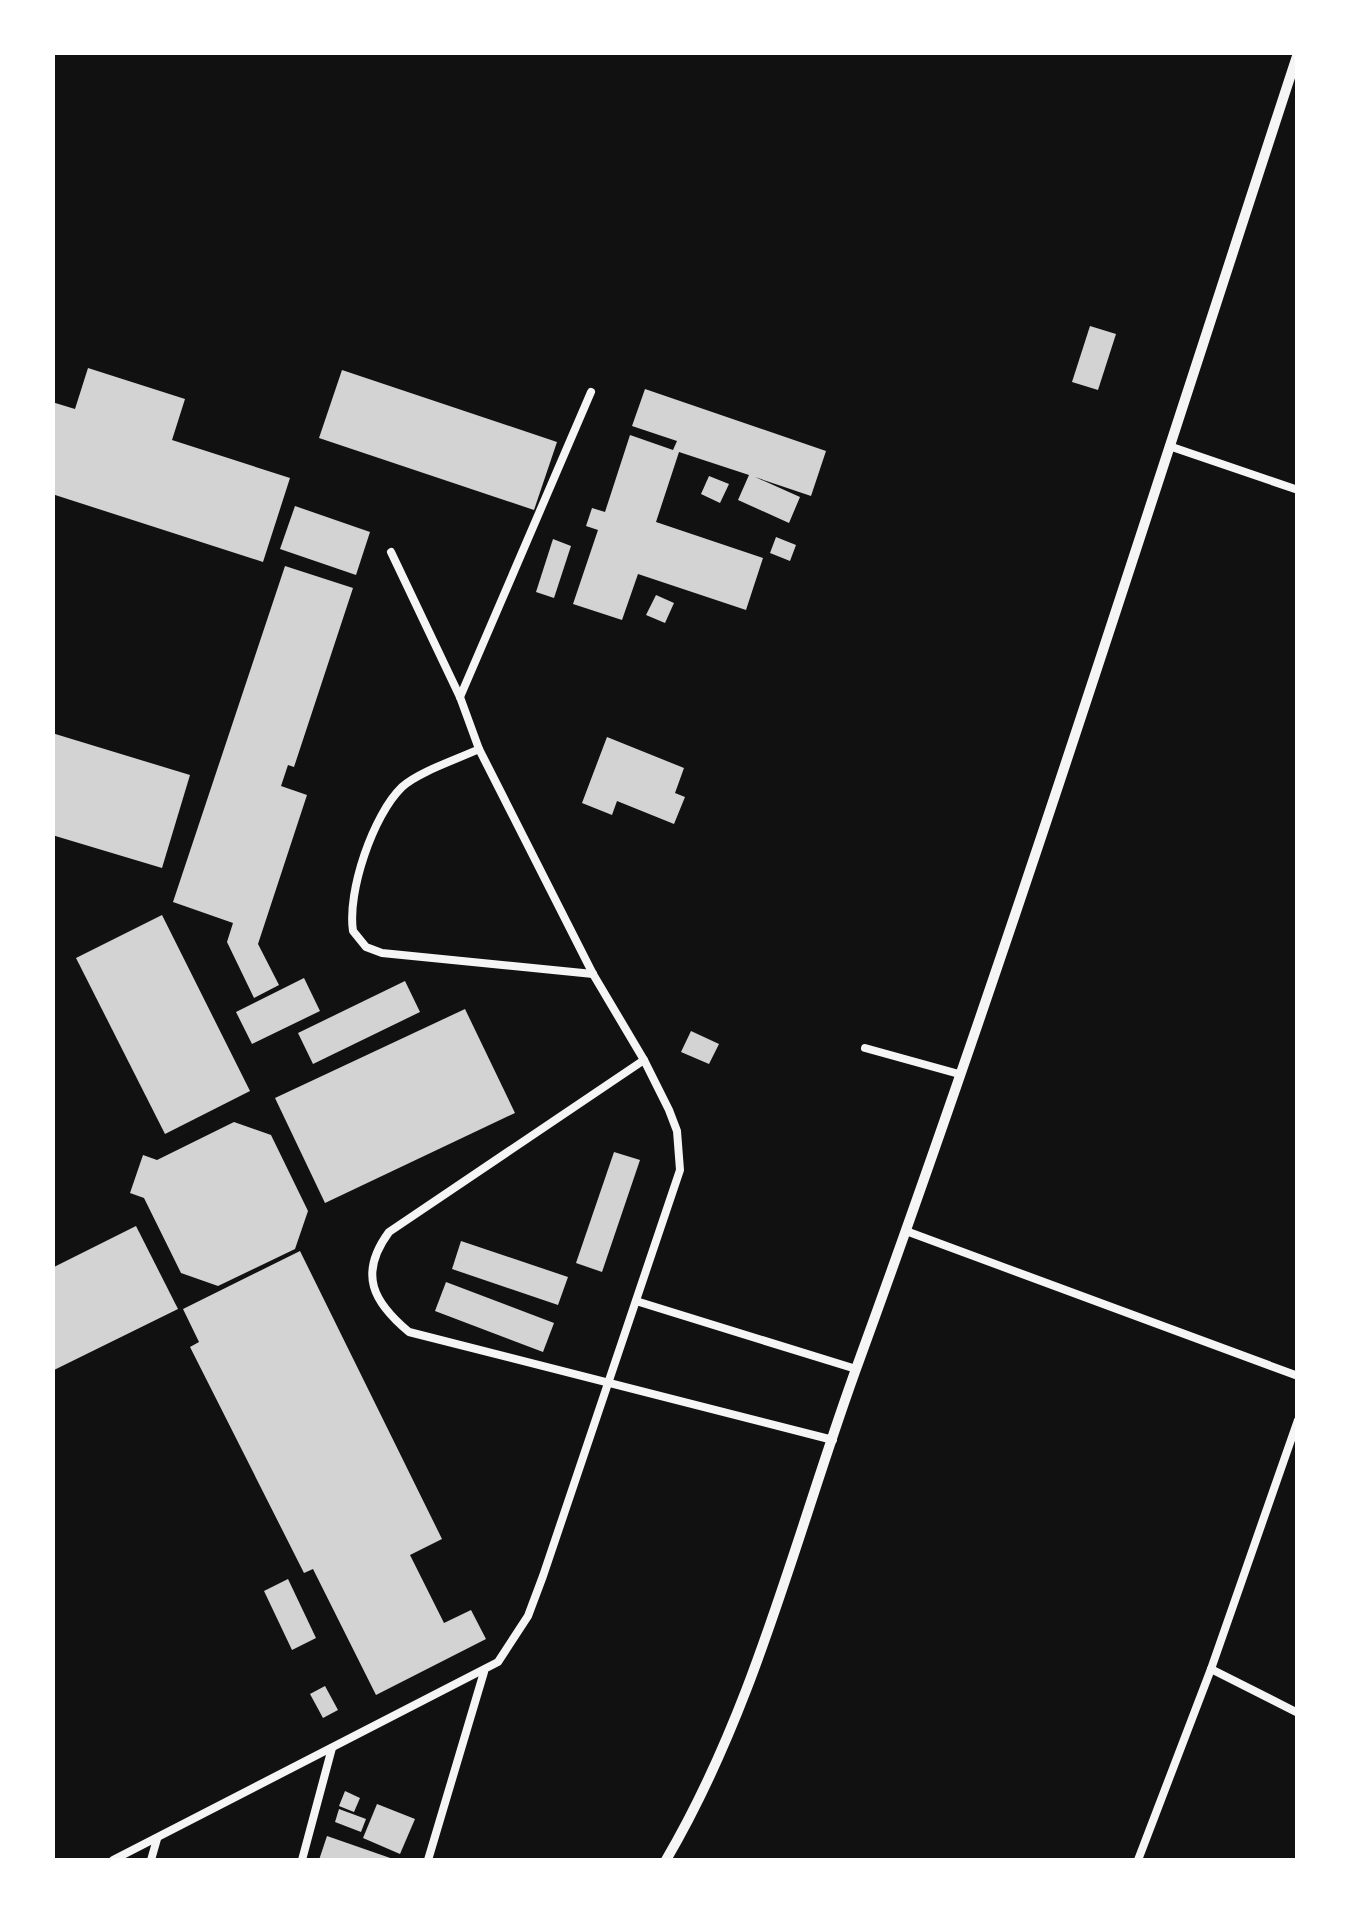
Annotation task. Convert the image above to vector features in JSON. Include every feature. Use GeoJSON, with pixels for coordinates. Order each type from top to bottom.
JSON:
{"type":"FeatureCollection","features":[{"type":"Feature","properties":{"kind":"street"},"geometry":{"type":"LineString","coordinates":[[666,1860],[695,1810],[728,1738],[833,1440],[960,1074],[1298,53]]}},
{"type":"Feature","properties":{"kind":"lane"},"geometry":{"type":"LineString","coordinates":[[460,696],[591,392]]}},
{"type":"Feature","properties":{"kind":"lane"},"geometry":{"type":"LineString","coordinates":[[1169,446],[1298,490]]}},
{"type":"Feature","properties":{"kind":"lane"},"geometry":{"type":"LineString","coordinates":[[113,1860],[498,1662],[528,1616],[680,1170],[676,1131],[644,1060],[593,974],[479,749],[460,696],[391,552]]}},
{"type":"Feature","properties":{"kind":"lane"},"geometry":{"type":"LineString","coordinates":[[479,749],[404,786],[388,806],[374,828],[355,893],[353,932],[366,946],[382,954],[593,974]]}},
{"type":"Feature","properties":{"kind":"lane"},"geometry":{"type":"LineString","coordinates":[[865,1048],[960,1074]]}},
{"type":"Feature","properties":{"kind":"lane"},"geometry":{"type":"LineString","coordinates":[[644,1060],[389,1232],[373,1263],[372,1281],[378,1300],[410,1332],[833,1440]]}},
{"type":"Feature","properties":{"kind":"lane"},"geometry":{"type":"LineString","coordinates":[[906,1230],[1298,1376]]}},
{"type":"Feature","properties":{"kind":"lane"},"geometry":{"type":"LineString","coordinates":[[636,1301],[856,1369]]}},
{"type":"Feature","properties":{"kind":"lane"},"geometry":{"type":"LineString","coordinates":[[1138,1860],[1212,1669],[1298,1420]]}},
{"type":"Feature","properties":{"kind":"lane"},"geometry":{"type":"LineString","coordinates":[[1212,1669],[1298,1713]]}},
{"type":"Feature","properties":{"kind":"lane"},"geometry":{"type":"LineString","coordinates":[[428,1860],[484,1672]]}},
{"type":"Feature","properties":{"kind":"lane"},"geometry":{"type":"LineString","coordinates":[[302,1860],[332,1748]]}},
{"type":"Feature","properties":{"kind":"lane"},"geometry":{"type":"LineString","coordinates":[[151,1860],[157,1839]]}},
{"type":"Feature","properties":{"kind":"building"},"geometry":{"type":"Polygon","coordinates":[[[1090,326],[1116,334],[1098,390],[1072,382],[1090,326]]]}},
{"type":"Feature","properties":{"kind":"building"},"geometry":{"type":"Polygon","coordinates":[[[88,368],[185,399],[172,440],[290,478],[263,562],[52,494],[52,402],[75,409],[88,368]]]}},
{"type":"Feature","properties":{"kind":"building"},"geometry":{"type":"Polygon","coordinates":[[[342,370],[557,442],[534,510],[319,438],[342,370]]]}},
{"type":"Feature","properties":{"kind":"building"},"geometry":{"type":"Polygon","coordinates":[[[645,389],[826,451],[811,496],[755,477],[800,497],[789,523],[738,500],[749,475],[679,452],[656,522],[763,558],[746,610],[638,574],[622,620],[573,604],[598,530],[586,526],[592,508],[605,512],[630,435],[673,450],[677,441],[632,426],[645,389]]]}},
{"type":"Feature","properties":{"kind":"building"},"geometry":{"type":"Polygon","coordinates":[[[709,476],[729,484],[720,503],[701,494],[709,476]]]}},
{"type":"Feature","properties":{"kind":"building"},"geometry":{"type":"Polygon","coordinates":[[[295,506],[370,532],[356,575],[280,549],[295,506]]]}},
{"type":"Feature","properties":{"kind":"building"},"geometry":{"type":"Polygon","coordinates":[[[776,537],[796,545],[790,561],[770,553],[776,537]]]}},
{"type":"Feature","properties":{"kind":"building"},"geometry":{"type":"Polygon","coordinates":[[[553,539],[571,546],[554,598],[536,592],[553,539]]]}},
{"type":"Feature","properties":{"kind":"building"},"geometry":{"type":"Polygon","coordinates":[[[285,566],[353,588],[294,767],[288,765],[281,786],[307,795],[258,944],[279,985],[254,998],[227,942],[233,923],[173,902],[285,566]]]}},
{"type":"Feature","properties":{"kind":"building"},"geometry":{"type":"Polygon","coordinates":[[[656,595],[674,603],[665,623],[646,615],[656,595]]]}},
{"type":"Feature","properties":{"kind":"building"},"geometry":{"type":"Polygon","coordinates":[[[52,733],[190,775],[162,868],[52,835],[52,733]]]}},
{"type":"Feature","properties":{"kind":"building"},"geometry":{"type":"Polygon","coordinates":[[[607,737],[684,768],[675,793],[685,797],[674,824],[617,801],[612,815],[582,803],[607,737]]]}},
{"type":"Feature","properties":{"kind":"building"},"geometry":{"type":"Polygon","coordinates":[[[162,915],[250,1091],[165,1134],[76,958],[162,915]]]}},
{"type":"Feature","properties":{"kind":"building"},"geometry":{"type":"Polygon","coordinates":[[[304,978],[320,1011],[252,1044],[236,1012],[304,978]]]}},
{"type":"Feature","properties":{"kind":"building"},"geometry":{"type":"Polygon","coordinates":[[[405,981],[420,1012],[313,1064],[298,1033],[405,981]]]}},
{"type":"Feature","properties":{"kind":"building"},"geometry":{"type":"Polygon","coordinates":[[[465,1009],[515,1113],[325,1203],[275,1098],[465,1009]]]}},
{"type":"Feature","properties":{"kind":"building"},"geometry":{"type":"Polygon","coordinates":[[[691,1031],[719,1044],[709,1064],[681,1052],[691,1031]]]}},
{"type":"Feature","properties":{"kind":"building"},"geometry":{"type":"Polygon","coordinates":[[[234,1122],[271,1135],[308,1211],[295,1249],[218,1286],[181,1273],[144,1198],[130,1193],[143,1155],[157,1160],[234,1122]]]}},
{"type":"Feature","properties":{"kind":"building"},"geometry":{"type":"Polygon","coordinates":[[[614,1152],[640,1160],[602,1272],[576,1263],[614,1152]]]}},
{"type":"Feature","properties":{"kind":"building"},"geometry":{"type":"Polygon","coordinates":[[[136,1226],[178,1309],[52,1371],[52,1268],[136,1226]]]}},
{"type":"Feature","properties":{"kind":"building"},"geometry":{"type":"Polygon","coordinates":[[[461,1241],[568,1277],[558,1305],[452,1269],[461,1241]]]}},
{"type":"Feature","properties":{"kind":"building"},"geometry":{"type":"Polygon","coordinates":[[[300,1251],[442,1539],[410,1555],[444,1623],[471,1610],[486,1639],[376,1695],[313,1569],[304,1573],[190,1347],[199,1342],[183,1309],[300,1251]]]}},
{"type":"Feature","properties":{"kind":"building"},"geometry":{"type":"Polygon","coordinates":[[[446,1282],[554,1323],[543,1352],[435,1311],[446,1282]]]}},
{"type":"Feature","properties":{"kind":"building"},"geometry":{"type":"Polygon","coordinates":[[[288,1579],[316,1638],[292,1650],[264,1591],[288,1579]]]}},
{"type":"Feature","properties":{"kind":"building"},"geometry":{"type":"Polygon","coordinates":[[[325,1686],[338,1710],[323,1718],[310,1694],[325,1686]]]}},
{"type":"Feature","properties":{"kind":"building"},"geometry":{"type":"Polygon","coordinates":[[[345,1791],[360,1798],[354,1812],[339,1806],[345,1791]]]}},
{"type":"Feature","properties":{"kind":"building"},"geometry":{"type":"Polygon","coordinates":[[[377,1804],[415,1819],[400,1854],[363,1838],[377,1804]]]}},
{"type":"Feature","properties":{"kind":"building"},"geometry":{"type":"Polygon","coordinates":[[[339,1809],[366,1819],[361,1832],[335,1822],[339,1809]]]}},
{"type":"Feature","properties":{"kind":"building"},"geometry":{"type":"Polygon","coordinates":[[[327,1836],[396,1860],[319,1860],[327,1836]]]}}]}
